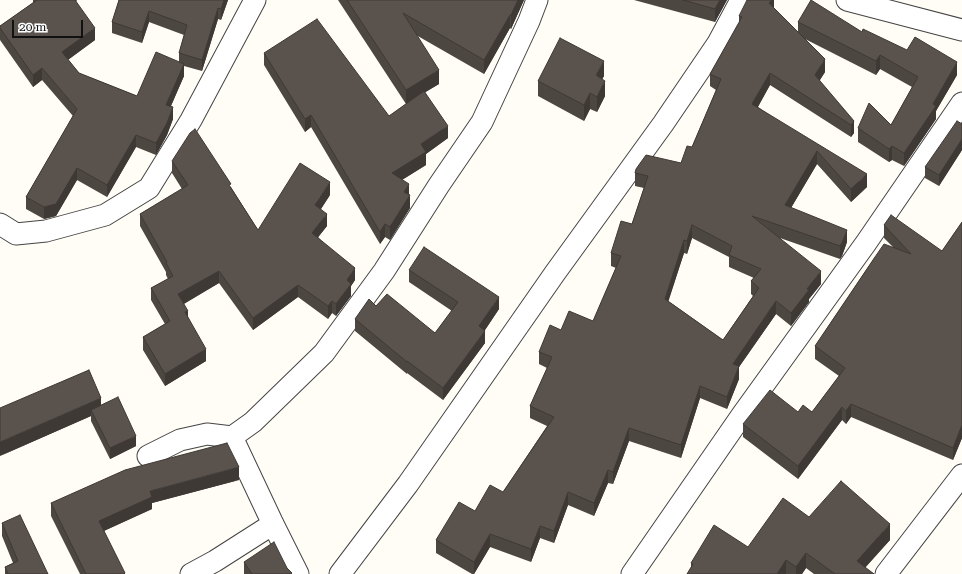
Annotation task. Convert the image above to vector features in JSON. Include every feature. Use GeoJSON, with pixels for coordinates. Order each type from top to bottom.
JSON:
{"type":"FeatureCollection","features":[{"type":"Feature","properties":{"kind":"street"},"geometry":{"type":"LineString","coordinates":[[0,224],[16,234],[46,231],[105,215],[149,188],[191,120],[255,0]]}},
{"type":"Feature","properties":{"kind":"street"},"geometry":{"type":"LineString","coordinates":[[148,456],[180,440],[207,434],[232,437],[253,422],[324,353],[384,270],[482,122],[529,21],[537,0]]}},
{"type":"Feature","properties":{"kind":"street"},"geometry":{"type":"LineString","coordinates":[[340,574],[408,484],[555,273],[663,124],[718,43],[741,0]]}},
{"type":"Feature","properties":{"kind":"street"},"geometry":{"type":"LineString","coordinates":[[847,0],[962,30]]}},
{"type":"Feature","properties":{"kind":"street"},"geometry":{"type":"LineString","coordinates":[[632,574],[742,415],[866,243],[962,103]]}},
{"type":"Feature","properties":{"kind":"street"},"geometry":{"type":"LineString","coordinates":[[232,437],[298,574]]}},
{"type":"Feature","properties":{"kind":"street"},"geometry":{"type":"LineString","coordinates":[[886,574],[962,475]]}},
{"type":"Feature","properties":{"kind":"street"},"geometry":{"type":"LineString","coordinates":[[191,574],[215,561],[273,524]]}},
{"type":"Feature","properties":{"kind":"building"},"geometry":{"type":"Polygon","coordinates":[[[37,0],[75,0],[95,28],[62,52],[79,73],[137,96],[156,52],[184,64],[166,105],[173,107],[167,123],[156,143],[136,135],[107,185],[77,168],[56,204],[44,207],[26,197],[77,109],[42,68],[33,75],[0,28],[0,26],[37,0]]]}},
{"type":"Feature","properties":{"kind":"building"},"geometry":{"type":"Polygon","coordinates":[[[119,0],[224,0],[221,9],[218,8],[202,60],[179,53],[187,25],[149,11],[142,32],[112,22],[119,0]]]}},
{"type":"Feature","properties":{"kind":"building"},"geometry":{"type":"Polygon","coordinates":[[[347,0],[518,0],[511,15],[484,60],[403,13],[439,70],[406,90],[347,0]]]}},
{"type":"Feature","properties":{"kind":"building"},"geometry":{"type":"Polygon","coordinates":[[[683,0],[720,0],[715,9],[683,0]]]}},
{"type":"Feature","properties":{"kind":"building"},"geometry":{"type":"Polygon","coordinates":[[[747,0],[772,0],[769,3],[825,59],[815,75],[854,121],[851,125],[770,73],[752,104],[867,174],[851,189],[817,151],[785,205],[847,230],[842,243],[840,246],[752,216],[821,271],[807,289],[809,290],[791,313],[776,301],[733,364],[739,366],[727,397],[700,386],[681,445],[629,428],[613,472],[608,470],[594,503],[568,492],[554,531],[540,526],[531,549],[490,534],[474,562],[436,540],[459,502],[475,511],[490,485],[503,492],[554,417],[530,406],[552,357],[539,352],[550,325],[561,330],[569,311],[593,321],[621,256],[611,253],[621,221],[632,224],[648,176],[635,173],[636,169],[646,155],[681,163],[687,146],[692,147],[721,79],[710,74],[742,17],[739,16],[747,0]],[[692,225],[687,241],[684,240],[665,299],[723,340],[759,288],[751,281],[761,269],[729,255],[732,246],[692,225]]]}},
{"type":"Feature","properties":{"kind":"building"},"geometry":{"type":"Polygon","coordinates":[[[811,0],[862,32],[863,29],[907,50],[915,37],[957,62],[933,104],[936,106],[904,153],[892,146],[889,149],[858,128],[869,103],[891,125],[918,77],[880,55],[876,61],[798,22],[811,0]]]}},
{"type":"Feature","properties":{"kind":"building"},"geometry":{"type":"Polygon","coordinates":[[[317,19],[389,116],[424,91],[448,126],[421,144],[426,152],[392,173],[409,184],[404,192],[410,195],[390,227],[385,224],[380,232],[311,115],[305,119],[264,53],[317,19]]]}},
{"type":"Feature","properties":{"kind":"building"},"geometry":{"type":"Polygon","coordinates":[[[560,38],[604,61],[596,75],[605,81],[597,97],[590,93],[584,105],[538,81],[560,38]]]}},
{"type":"Feature","properties":{"kind":"building"},"geometry":{"type":"Polygon","coordinates":[[[957,121],[962,124],[962,139],[939,175],[925,167],[957,121]]]}},
{"type":"Feature","properties":{"kind":"building"},"geometry":{"type":"Polygon","coordinates":[[[195,129],[231,184],[229,185],[258,230],[300,163],[330,182],[315,205],[327,214],[312,233],[355,268],[347,280],[351,284],[336,304],[332,301],[328,306],[298,285],[253,318],[219,271],[178,294],[188,311],[185,312],[206,349],[165,374],[143,337],[170,321],[151,288],[173,276],[166,263],[167,262],[140,214],[188,185],[172,161],[190,133],[195,129]]]}},
{"type":"Feature","properties":{"kind":"building"},"geometry":{"type":"Polygon","coordinates":[[[891,215],[942,251],[962,222],[962,425],[953,448],[851,404],[846,411],[842,407],[798,466],[743,424],[770,390],[798,412],[803,405],[812,412],[845,368],[815,346],[884,244],[911,254],[884,225],[891,215]]]}},
{"type":"Feature","properties":{"kind":"building"},"geometry":{"type":"Polygon","coordinates":[[[424,247],[499,297],[479,326],[485,331],[443,388],[407,362],[355,319],[369,299],[376,306],[387,294],[435,333],[458,302],[409,270],[424,247]]]}},
{"type":"Feature","properties":{"kind":"building"},"geometry":{"type":"Polygon","coordinates":[[[89,370],[101,398],[0,442],[0,408],[89,370]]]}},
{"type":"Feature","properties":{"kind":"building"},"geometry":{"type":"Polygon","coordinates":[[[118,397],[136,436],[110,448],[91,410],[118,397]]]}},
{"type":"Feature","properties":{"kind":"building"},"geometry":{"type":"Polygon","coordinates":[[[227,443],[239,467],[150,491],[152,497],[99,521],[125,573],[86,574],[51,503],[125,470],[227,443]]]}},
{"type":"Feature","properties":{"kind":"building"},"geometry":{"type":"Polygon","coordinates":[[[841,481],[890,524],[857,561],[874,574],[835,574],[806,553],[796,567],[786,560],[777,574],[687,574],[693,564],[691,563],[714,525],[748,547],[783,498],[809,517],[841,481]]]}},
{"type":"Feature","properties":{"kind":"building"},"geometry":{"type":"Polygon","coordinates":[[[20,515],[48,574],[8,574],[5,567],[18,561],[2,523],[20,515]]]}},
{"type":"Feature","properties":{"kind":"building"},"geometry":{"type":"Polygon","coordinates":[[[274,542],[287,568],[292,573],[252,574],[244,562],[274,542]]]}}]}
